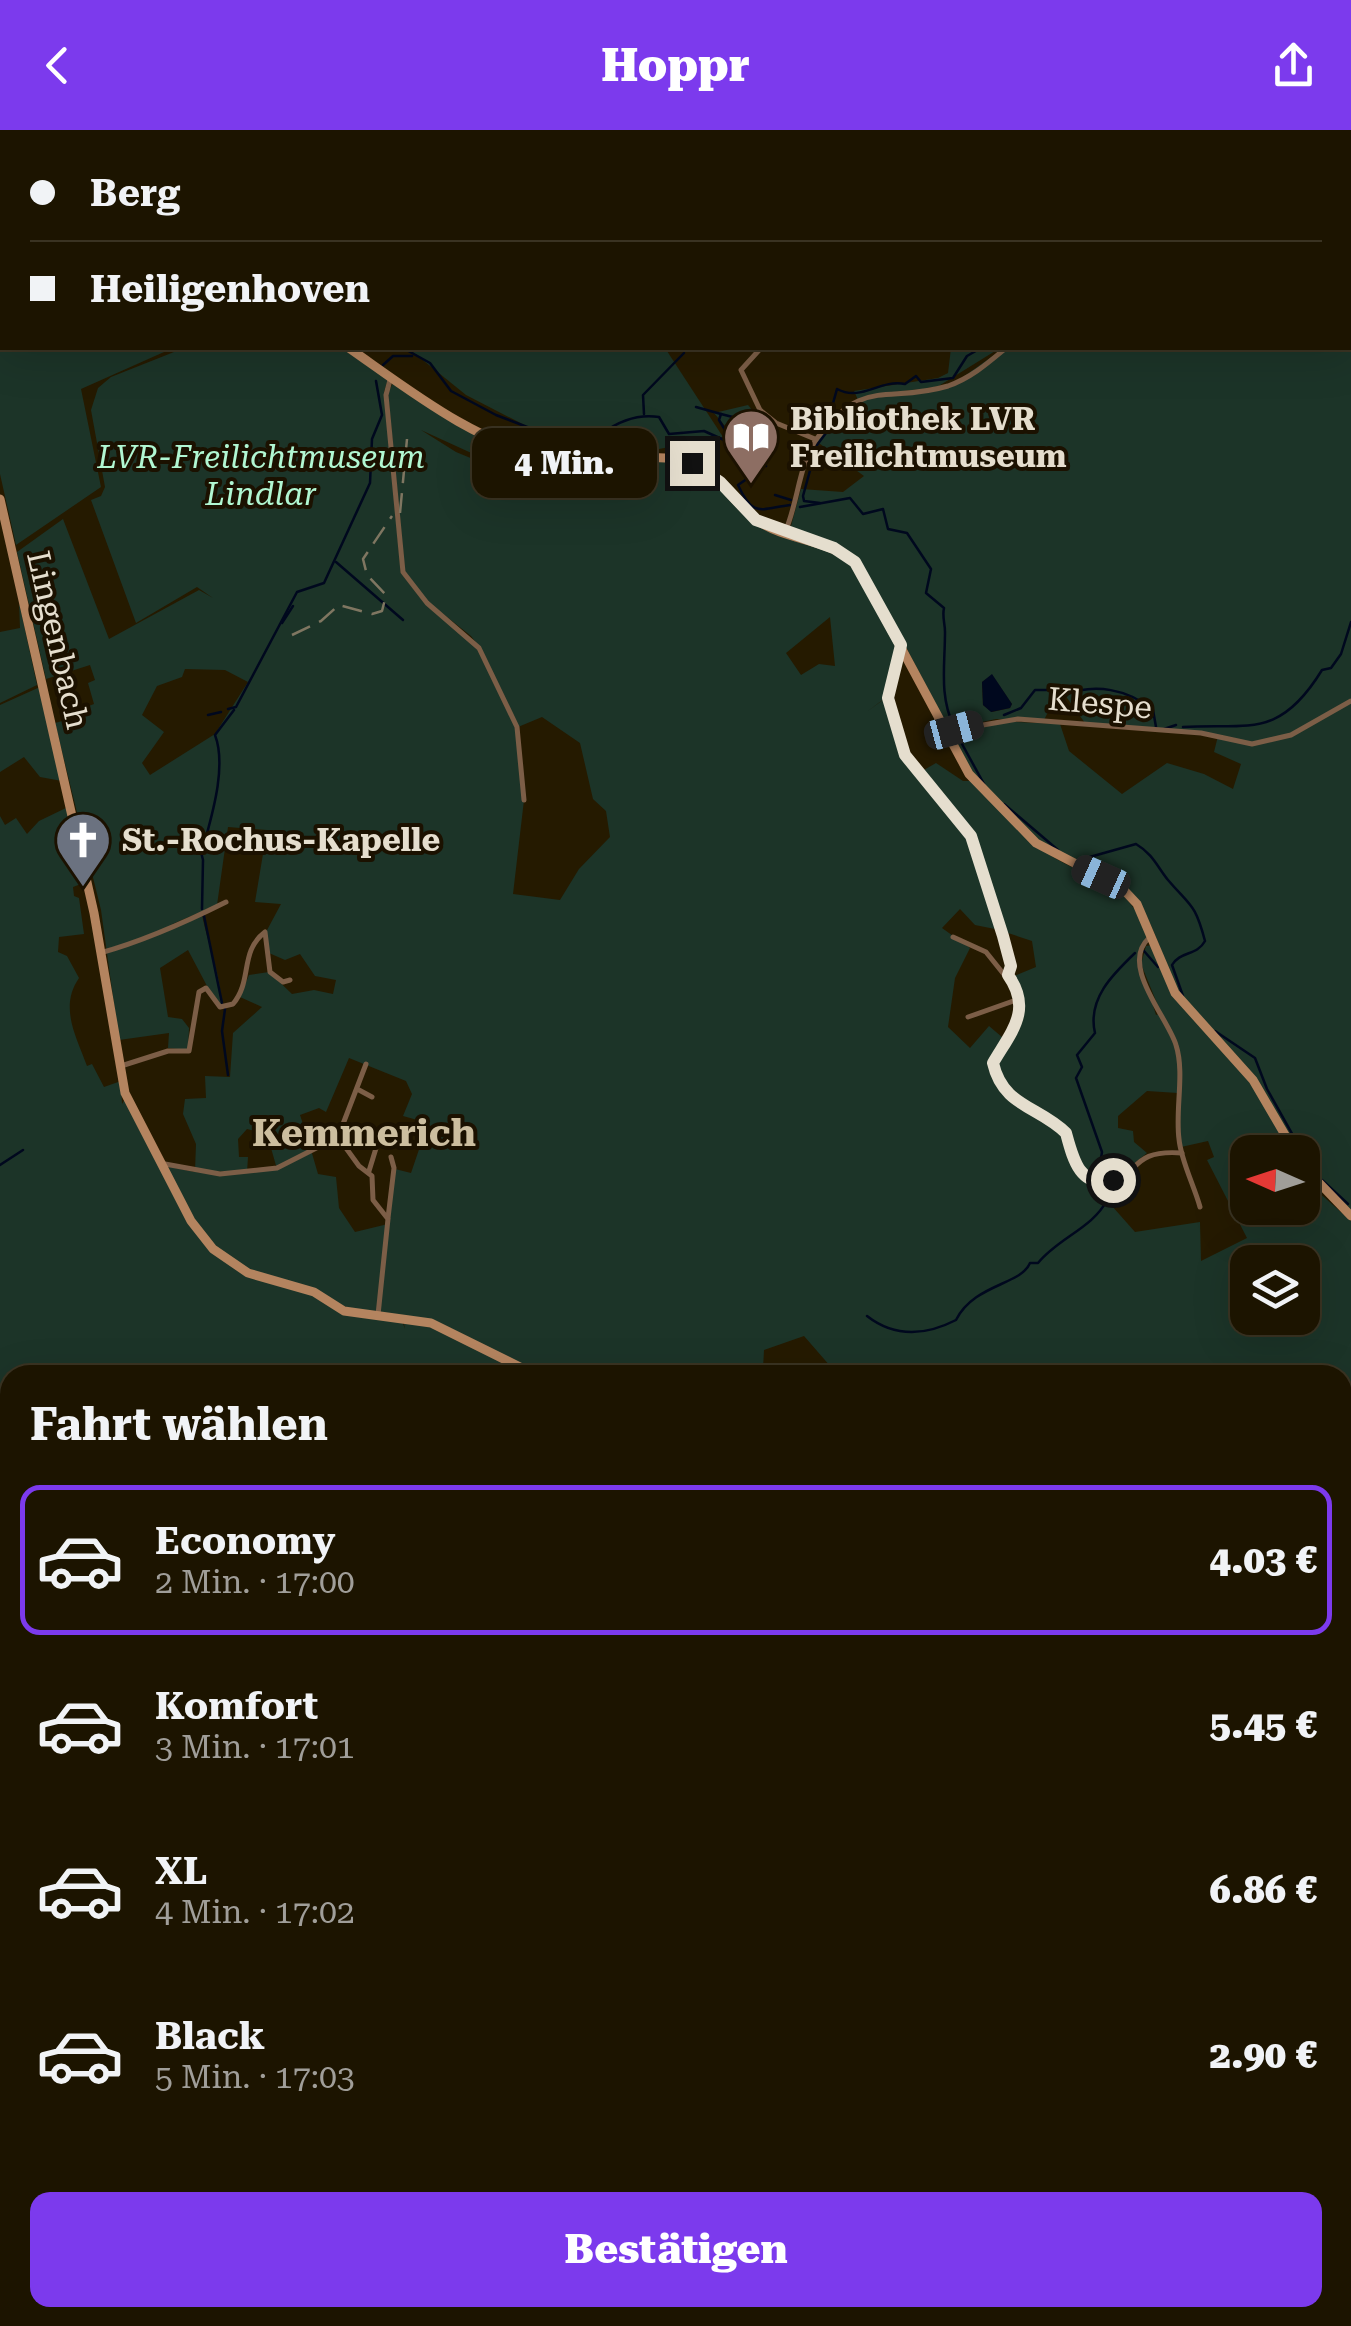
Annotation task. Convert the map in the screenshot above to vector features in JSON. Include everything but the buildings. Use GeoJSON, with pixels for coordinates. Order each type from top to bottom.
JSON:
{"type":"FeatureCollection","features":[{"type":"Feature","properties":{"kind":"main road"},"geometry":{"type":"LineString","coordinates":[[352,350],[474,434],[556,462],[594,466],[661,458],[692,463],[720,482],[756,520],[834,548],[855,562],[968,774],[1005,813],[1055,856],[1122,888],[1137,904],[1184,1007],[1253,1080],[1286,1135]]}},
{"type":"Feature","properties":{"kind":"main road","name":"Lingenbach"},"geometry":{"type":"LineString","coordinates":[[0,499],[67,792],[99,954]]}},
{"type":"Feature","properties":{"kind":"main road"},"geometry":{"type":"LineString","coordinates":[[99,954],[130,1106],[165,1164],[191,1222],[232,1264],[314,1292],[344,1311],[432,1323],[516,1365]]}},
{"type":"Feature","properties":{"kind":"main road"},"geometry":{"type":"LineString","coordinates":[[1320,1184],[1351,1216]]}},
{"type":"Feature","properties":{"kind":"street"},"geometry":{"type":"LineString","coordinates":[[758,350],[741,370],[754,402],[776,423],[815,440]]}},
{"type":"Feature","properties":{"kind":"street"},"geometry":{"type":"LineString","coordinates":[[785,532],[815,440],[855,400],[944,387],[970,376],[1003,350]]}},
{"type":"Feature","properties":{"kind":"street"},"geometry":{"type":"LineString","coordinates":[[392,377],[386,394],[403,572],[426,603],[479,648],[517,727],[524,800]]}},
{"type":"Feature","properties":{"kind":"street"},"geometry":{"type":"LineString","coordinates":[[901,645],[888,698],[905,755],[971,836],[1011,966],[1008,975]]}},
{"type":"Feature","properties":{"kind":"street","name":"Klespe"},"geometry":{"type":"LineString","coordinates":[[945,731],[1018,719],[1201,733],[1252,744],[1292,734],[1351,701]]}},
{"type":"Feature","properties":{"kind":"street"},"geometry":{"type":"LineString","coordinates":[[99,954],[152,938],[176,922],[226,902]]}},
{"type":"Feature","properties":{"kind":"street"},"geometry":{"type":"LineString","coordinates":[[119,1066],[168,1051],[190,1051],[198,992],[206,988],[220,1007],[233,1004],[246,986],[245,959],[266,932],[270,972],[283,982],[290,980]]}},
{"type":"Feature","properties":{"kind":"street"},"geometry":{"type":"LineString","coordinates":[[953,936],[986,952],[1008,975],[1019,998],[1020,1018],[1011,1039],[993,1063],[996,1073],[1012,1100],[1062,1129],[1079,1172],[1096,1182],[1118,1178],[1149,1152],[1182,1152]]}},
{"type":"Feature","properties":{"kind":"street"},"geometry":{"type":"LineString","coordinates":[[1152,936],[1144,943],[1140,963],[1158,1013],[1177,1047],[1182,1152],[1200,1206]]}},
{"type":"Feature","properties":{"kind":"street"},"geometry":{"type":"LineString","coordinates":[[968,1017],[1019,998]]}},
{"type":"Feature","properties":{"kind":"street"},"geometry":{"type":"LineString","coordinates":[[165,1164],[220,1174],[278,1168],[338,1137],[366,1064]]}},
{"type":"Feature","properties":{"kind":"street"},"geometry":{"type":"LineString","coordinates":[[359,1090],[372,1097]]}},
{"type":"Feature","properties":{"kind":"street"},"geometry":{"type":"LineString","coordinates":[[382,1132],[369,1171],[373,1200],[388,1220]]}},
{"type":"Feature","properties":{"kind":"street"},"geometry":{"type":"LineString","coordinates":[[338,1137],[359,1166],[369,1171]]}},
{"type":"Feature","properties":{"kind":"street"},"geometry":{"type":"LineString","coordinates":[[378,1316],[394,1168],[391,1157]]}},
{"type":"Feature","properties":{"kind":"green space"},"geometry":{"type":"Polygon","coordinates":[[[0,350],[169,350],[81,389],[101,487],[16,545],[0,474],[0,350]]]}},
{"type":"Feature","properties":{"kind":"green space","name":"LVR-Freilichtmuseum Lindlar"},"geometry":{"type":"Polygon","coordinates":[[[184,350],[344,350],[388,379],[384,392],[401,573],[426,605],[477,648],[516,727],[524,800],[513,894],[560,900],[579,869],[610,837],[606,811],[593,799],[580,743],[542,717],[518,727],[483,652],[471,636],[428,602],[405,572],[388,393],[393,383],[462,428],[538,462],[592,470],[666,460],[701,469],[758,525],[838,553],[861,574],[900,645],[889,695],[868,711],[883,700],[889,703],[904,755],[917,774],[936,763],[963,781],[972,781],[1041,849],[1108,884],[1129,901],[1148,933],[1138,958],[1156,1015],[1161,1013],[1141,964],[1146,946],[1152,945],[1171,992],[1176,990],[1138,903],[1122,886],[1056,853],[1026,831],[978,782],[956,748],[951,732],[995,721],[1060,724],[1069,751],[1122,794],[1167,763],[1204,774],[1233,789],[1241,764],[1214,752],[1218,736],[1085,723],[1060,688],[1044,720],[996,719],[949,729],[867,573],[847,553],[793,533],[791,526],[801,489],[843,492],[864,476],[816,441],[858,400],[854,391],[938,378],[948,373],[951,350],[997,350],[938,386],[953,384],[1001,350],[1351,350],[1351,1212],[1320,1179],[1320,1135],[1230,1135],[1230,1205],[1207,1160],[1214,1157],[1208,1141],[1181,1147],[1178,1093],[1147,1091],[1118,1116],[1118,1128],[1133,1131],[1134,1142],[1147,1153],[1116,1178],[1091,1179],[1104,1184],[1117,1179],[1136,1194],[1112,1206],[1135,1232],[1200,1222],[1201,1261],[1230,1246],[1230,1335],[1320,1335],[1320,1245],[1233,1245],[1247,1238],[1240,1225],[1320,1225],[1320,1194],[1351,1221],[1351,1365],[829,1365],[804,1336],[764,1350],[763,1365],[520,1365],[433,1322],[379,1315],[382,1280],[377,1315],[357,1311],[306,1287],[232,1261],[194,1223],[211,1251],[239,1268],[304,1289],[345,1313],[401,1318],[405,1329],[403,1319],[431,1325],[513,1365],[0,1365],[0,816],[5,825],[16,818],[27,834],[39,821],[68,807],[86,882],[73,887],[74,896],[79,898],[84,934],[59,937],[58,952],[67,956],[79,978],[70,1000],[74,1033],[87,1066],[92,1064],[104,1087],[121,1081],[122,1104],[126,1097],[170,1182],[168,1166],[196,1172],[222,1174],[249,1173],[277,1169],[267,1134],[247,1129],[238,1139],[239,1157],[248,1157],[247,1172],[195,1171],[196,1144],[183,1114],[185,1099],[206,1098],[205,1076],[230,1077],[233,1033],[262,1007],[240,997],[249,975],[269,972],[292,994],[314,990],[333,994],[336,980],[315,976],[300,954],[285,960],[269,953],[266,932],[281,904],[255,902],[267,830],[228,827],[217,905],[170,925],[202,915],[222,1006],[216,1003],[188,950],[160,968],[168,1017],[182,1019],[189,1028],[188,1050],[168,1048],[169,1033],[119,1040],[101,910],[55,723],[87,714],[86,707],[94,704],[88,683],[95,680],[90,665],[46,679],[17,552],[63,519],[109,639],[199,590],[213,598],[197,587],[136,623],[91,500],[101,496],[105,487],[91,410],[98,388],[111,377],[184,350]],[[421,430],[456,452],[507,473],[510,486],[519,491],[535,481],[566,488],[491,462],[421,430]],[[830,617],[786,653],[801,675],[819,664],[835,666],[830,617]],[[185,669],[182,677],[157,686],[142,715],[164,732],[142,763],[150,775],[215,734],[248,682],[225,670],[185,669]],[[992,675],[982,682],[983,705],[992,712],[1010,708],[1012,704],[992,675]],[[960,909],[942,928],[970,948],[955,978],[948,1027],[970,1048],[989,1026],[1009,1043],[1022,1012],[1012,977],[1036,967],[1032,941],[1002,931],[994,911],[1000,930],[975,925],[960,909]],[[349,1058],[326,1112],[319,1108],[300,1115],[311,1148],[293,1162],[311,1150],[318,1174],[336,1177],[339,1208],[355,1232],[388,1224],[395,1169],[411,1173],[428,1123],[403,1116],[412,1094],[406,1081],[349,1058]]]}},
{"type":"Feature","properties":{"kind":"green space"},"geometry":{"type":"Polygon","coordinates":[[[410,350],[666,350],[723,437],[643,452],[536,431],[466,395],[410,350]]]}},
{"type":"Feature","properties":{"kind":"green space"},"geometry":{"type":"Polygon","coordinates":[[[748,405],[770,431],[759,466],[714,413],[748,405]]]}},
{"type":"Feature","properties":{"kind":"green space"},"geometry":{"type":"Polygon","coordinates":[[[19,602],[37,685],[0,703],[0,632],[20,628],[19,602]]]}},
{"type":"Feature","properties":{"kind":"green space"},"geometry":{"type":"Polygon","coordinates":[[[40,687],[62,781],[40,777],[24,757],[0,772],[0,705],[40,687]]]}},
{"type":"Feature","properties":{"kind":"water"},"geometry":{"type":"Polygon","coordinates":[[[992,674],[1012,704],[1010,708],[991,712],[983,705],[982,682],[992,674]]]}},
{"type":"Feature","properties":{"kind":"waterway"},"geometry":{"type":"LineString","coordinates":[[407,350],[430,363],[451,391],[496,415],[548,435],[575,439],[592,431],[603,433],[630,419],[652,416],[659,417],[669,434],[704,431],[742,448],[755,460],[754,474],[738,485],[748,503],[758,509],[790,505]]}},
{"type":"Feature","properties":{"kind":"waterway"},"geometry":{"type":"LineString","coordinates":[[828,421],[837,389],[855,393],[887,384],[905,384],[916,376],[921,382],[953,378],[967,356],[978,350]]}},
{"type":"Feature","properties":{"kind":"waterway"},"geometry":{"type":"LineString","coordinates":[[644,414],[643,395],[684,353]]}},
{"type":"Feature","properties":{"kind":"waterway"},"geometry":{"type":"LineString","coordinates":[[383,365],[393,356],[412,356]]}},
{"type":"Feature","properties":{"kind":"waterway"},"geometry":{"type":"LineString","coordinates":[[228,709],[236,707],[297,592],[324,583],[370,483],[372,439],[382,415],[376,381]]}},
{"type":"Feature","properties":{"kind":"waterway"},"geometry":{"type":"LineString","coordinates":[[696,407],[721,414],[719,420],[734,445]]}},
{"type":"Feature","properties":{"kind":"waterway"},"geometry":{"type":"LineString","coordinates":[[721,414],[752,422],[766,466]]}},
{"type":"Feature","properties":{"kind":"waterway"},"geometry":{"type":"LineString","coordinates":[[820,503],[804,501],[803,496],[817,445],[829,429]]}},
{"type":"Feature","properties":{"kind":"waterway"},"geometry":{"type":"LineString","coordinates":[[775,495],[791,500]]}},
{"type":"Feature","properties":{"kind":"waterway"},"geometry":{"type":"LineString","coordinates":[[800,507],[850,498],[863,514],[883,509],[888,529],[907,533],[931,569],[926,593],[944,608],[945,692],[954,727]]}},
{"type":"Feature","properties":{"kind":"waterway"},"geometry":{"type":"LineString","coordinates":[[336,562],[403,620]]}},
{"type":"Feature","properties":{"kind":"waterway"},"geometry":{"type":"LineString","coordinates":[[282,623],[293,606]]}},
{"type":"Feature","properties":{"kind":"waterway"},"geometry":{"type":"LineString","coordinates":[[1183,727],[1245,726],[1277,718],[1291,708],[1322,670],[1331,668],[1341,654],[1351,622]]}},
{"type":"Feature","properties":{"kind":"waterway"},"geometry":{"type":"LineString","coordinates":[[1004,715],[1021,708],[1035,690],[1062,690],[1064,695],[1099,689],[1122,693],[1143,703],[1153,710],[1156,727]]}},
{"type":"Feature","properties":{"kind":"waterway"},"geometry":{"type":"LineString","coordinates":[[202,909],[203,860],[198,840],[206,837],[218,786],[215,735],[234,710]]}},
{"type":"Feature","properties":{"kind":"waterway"},"geometry":{"type":"LineString","coordinates":[[208,715],[221,712]]}},
{"type":"Feature","properties":{"kind":"waterway"},"geometry":{"type":"LineString","coordinates":[[1164,729],[1176,725]]}},
{"type":"Feature","properties":{"kind":"waterway"},"geometry":{"type":"LineString","coordinates":[[958,737],[972,728]]}},
{"type":"Feature","properties":{"kind":"waterway"},"geometry":{"type":"LineString","coordinates":[[956,733],[984,784]]}},
{"type":"Feature","properties":{"kind":"waterway"},"geometry":{"type":"LineString","coordinates":[[1004,804],[1058,850]]}},
{"type":"Feature","properties":{"kind":"waterway"},"geometry":{"type":"LineString","coordinates":[[1079,860],[1136,844],[1191,906],[1205,941],[1172,965],[1183,996]]}},
{"type":"Feature","properties":{"kind":"waterway"},"geometry":{"type":"LineString","coordinates":[[204,916],[222,1003]]}},
{"type":"Feature","properties":{"kind":"waterway"},"geometry":{"type":"LineString","coordinates":[[1144,951],[1158,967]]}},
{"type":"Feature","properties":{"kind":"waterway"},"geometry":{"type":"LineString","coordinates":[[1098,1177],[1102,1152],[1076,1078],[1082,1067],[1077,1055],[1095,1033],[1098,998],[1135,953]]}},
{"type":"Feature","properties":{"kind":"waterway"},"geometry":{"type":"LineString","coordinates":[[225,1009],[222,1031],[228,1075]]}},
{"type":"Feature","properties":{"kind":"waterway"},"geometry":{"type":"LineString","coordinates":[[1215,1031],[1255,1058],[1293,1135]]}},
{"type":"Feature","properties":{"kind":"waterway"},"geometry":{"type":"LineString","coordinates":[[0,1165],[23,1150]]}},
{"type":"Feature","properties":{"kind":"waterway"},"geometry":{"type":"LineString","coordinates":[[1322,1180],[1348,1204]]}},
{"type":"Feature","properties":{"kind":"waterway"},"geometry":{"type":"LineString","coordinates":[[867,1316],[888,1328],[910,1332],[956,1320],[974,1299],[1017,1276],[1030,1263],[1038,1263],[1093,1218],[1107,1200],[1098,1187]]}},
{"type":"Feature","properties":{"kind":"railway"},"geometry":{"type":"LineString","coordinates":[[400,513],[407,439]]}},
{"type":"Feature","properties":{"kind":"railway"},"geometry":{"type":"LineString","coordinates":[[292,635],[321,621],[339,605],[372,614],[382,611],[386,595],[367,575],[363,559],[392,516]]}},
{"type":"Feature","properties":{"kind":"place","name":"Bibliothek LVR Freilichtmuseum"},"geometry":{"type":"Point","coordinates":[751,486]}},
{"type":"Feature","properties":{"kind":"place","name":"St.-Rochus-Kapelle"},"geometry":{"type":"Point","coordinates":[83,889]}},
{"type":"Feature","properties":{"kind":"district","name":"Kemmerich"},"geometry":{"type":"Point","coordinates":[364,1133]}},
{"type":"Feature","properties":{"kind":"route"},"geometry":{"type":"LineString","coordinates":[[692,463],[710,472],[756,520],[834,548],[865,574],[901,645],[888,698],[905,755],[971,836],[1011,966],[1008,975],[1018,992],[1020,1018],[1011,1039],[993,1063],[996,1073],[1012,1100],[1066,1133],[1079,1172],[1096,1182],[1113,1180]]}}]}
